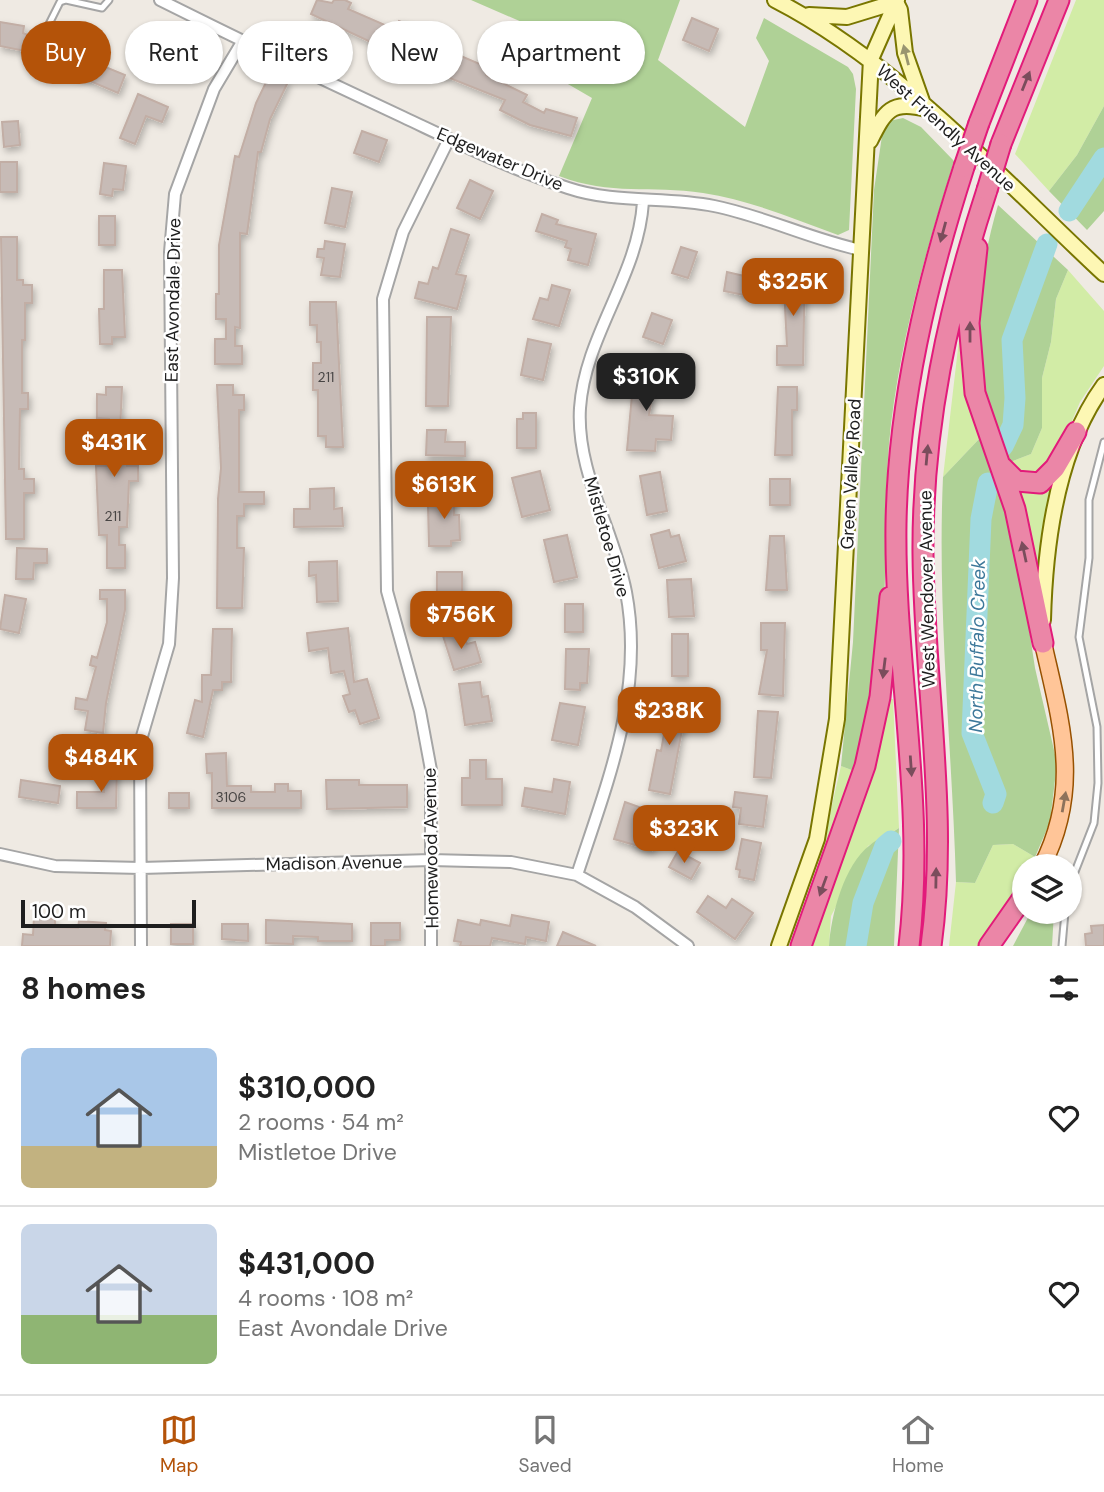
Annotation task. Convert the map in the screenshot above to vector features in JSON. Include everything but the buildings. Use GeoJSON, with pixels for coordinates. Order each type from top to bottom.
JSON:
{"type":"FeatureCollection","features":[{"type":"Feature","properties":{"kind":"highway","name":"West Wendover Avenue"},"geometry":{"type":"LineString","coordinates":[[909,946],[914,891],[914,812],[896,526],[902,436],[912,369],[932,273],[979,122],[1027,0]]}},
{"type":"Feature","properties":{"kind":"highway","name":"West Wendover Avenue"},"geometry":{"type":"LineString","coordinates":[[931,946],[936,893],[936,809],[925,617],[925,476],[932,408],[945,335],[971,233],[1001,144],[1059,0]]}},
{"type":"Feature","properties":{"kind":"highway"},"geometry":{"type":"LineString","coordinates":[[985,194],[973,282],[970,355],[978,405],[1014,509],[1043,643]]}},
{"type":"Feature","properties":{"kind":"highway"},"geometry":{"type":"LineString","coordinates":[[1000,465],[1016,481],[1040,483],[1055,468],[1076,432]]}},
{"type":"Feature","properties":{"kind":"highway"},"geometry":{"type":"LineString","coordinates":[[801,946],[849,814],[870,743],[880,698],[896,526]]}},
{"type":"Feature","properties":{"kind":"highway"},"geometry":{"type":"LineString","coordinates":[[989,946],[1012,914]]}},
{"type":"Feature","properties":{"kind":"main road","name":"West Friendly Avenue"},"geometry":{"type":"LineString","coordinates":[[775,0],[803,14],[871,59],[1104,274]]}},
{"type":"Feature","properties":{"kind":"main road"},"geometry":{"type":"LineString","coordinates":[[803,14],[847,17],[896,1],[900,10],[905,51],[926,108],[904,105],[890,110],[883,116],[866,148]]}},
{"type":"Feature","properties":{"kind":"main road","name":"Green Valley Road"},"geometry":{"type":"LineString","coordinates":[[779,946],[817,839],[837,719],[845,616],[871,59],[896,1]]}},
{"type":"Feature","properties":{"kind":"main road"},"geometry":{"type":"LineString","coordinates":[[1047,854],[1059,828],[1067,789],[1064,742],[1043,643],[1048,541],[1076,432],[1104,385]]}},
{"type":"Feature","properties":{"kind":"main road"},"geometry":{"type":"LineString","coordinates":[[1001,946],[1012,923]]}},
{"type":"Feature","properties":{"kind":"street","name":"Edgewater Drive"},"geometry":{"type":"LineString","coordinates":[[160,0],[237,38]]}},
{"type":"Feature","properties":{"kind":"street","name":"East Avondale Drive"},"geometry":{"type":"LineString","coordinates":[[141,946],[140,743],[169,644],[173,578],[170,252],[175,194],[214,89],[237,50]]}},
{"type":"Feature","properties":{"kind":"street","name":"Edgewater Drive"},"geometry":{"type":"LineString","coordinates":[[333,84],[449,139],[565,188],[591,195],[643,202],[679,201],[712,205],[860,250]]}},
{"type":"Feature","properties":{"kind":"street","name":"Homewood Avenue"},"geometry":{"type":"LineString","coordinates":[[431,946],[431,770],[420,711],[387,591],[383,299],[403,232],[449,139]]}},
{"type":"Feature","properties":{"kind":"street","name":"Mistletoe Drive"},"geometry":{"type":"LineString","coordinates":[[577,875],[622,735],[633,655],[626,591],[582,450],[580,407],[589,360],[637,248],[643,202]]}},
{"type":"Feature","properties":{"kind":"street","name":"Madison Avenue"},"geometry":{"type":"LineString","coordinates":[[0,854],[55,866],[141,868],[431,860],[511,862],[577,875],[635,907],[688,946]]}},
{"type":"Feature","properties":{"kind":"lane"},"geometry":{"type":"LineString","coordinates":[[51,21],[61,2],[66,0],[102,8],[108,0]]}},
{"type":"Feature","properties":{"kind":"lane"},"geometry":{"type":"LineString","coordinates":[[1082,854],[1094,823],[1098,783],[1097,727],[1079,637],[1089,558],[1089,500],[1104,442]]}},
{"type":"Feature","properties":{"kind":"lane"},"geometry":{"type":"LineString","coordinates":[[1062,946],[1064,924]]}},
{"type":"Feature","properties":{"kind":"green space"},"geometry":{"type":"Polygon","coordinates":[[[471,0],[680,0],[658,60],[745,127],[769,61],[756,38],[764,18],[848,67],[853,74],[856,89],[849,230],[838,235],[720,196],[596,186],[559,176],[592,98],[568,84],[645,84],[645,21],[520,21],[471,0]]]}},
{"type":"Feature","properties":{"kind":"green space"},"geometry":{"type":"Polygon","coordinates":[[[1076,0],[1104,0],[1104,106],[1077,155],[1049,191],[1015,154],[1076,0]]]}},
{"type":"Feature","properties":{"kind":"green space"},"geometry":{"type":"Polygon","coordinates":[[[1104,106],[1104,211],[1087,230],[1049,191],[1077,155],[1104,106]]]}},
{"type":"Feature","properties":{"kind":"green space"},"geometry":{"type":"Polygon","coordinates":[[[903,118],[921,127],[954,161],[916,291],[896,389],[887,469],[885,582],[880,647],[857,772],[841,766],[853,642],[874,190],[883,129],[889,121],[903,118]]]}},
{"type":"Feature","properties":{"kind":"green space"},"geometry":{"type":"Polygon","coordinates":[[[998,205],[1068,270],[1056,299],[1051,342],[1042,378],[1042,428],[1031,454],[1008,463],[987,398],[979,335],[983,272],[998,205]]]}},
{"type":"Feature","properties":{"kind":"green space"},"geometry":{"type":"Polygon","coordinates":[[[1068,270],[1104,311],[1104,366],[1080,402],[1054,463],[1039,475],[1023,475],[1008,463],[1031,454],[1042,428],[1042,378],[1051,342],[1056,299],[1068,270]]]}},
{"type":"Feature","properties":{"kind":"green space"},"geometry":{"type":"Polygon","coordinates":[[[962,314],[974,414],[980,438],[943,477],[962,314]]]}},
{"type":"Feature","properties":{"kind":"green space"},"geometry":{"type":"Polygon","coordinates":[[[980,438],[1005,500],[1017,550],[1035,668],[1057,763],[1050,822],[1036,854],[1030,854],[1013,844],[993,845],[975,883],[956,882],[943,629],[943,477],[980,438]]]}},
{"type":"Feature","properties":{"kind":"green space"},"geometry":{"type":"Polygon","coordinates":[[[1053,485],[1039,568],[1036,568],[1016,489],[1037,492],[1053,485]]]}},
{"type":"Feature","properties":{"kind":"green space"},"geometry":{"type":"Polygon","coordinates":[[[888,699],[893,699],[899,828],[868,846],[831,916],[829,946],[809,946],[865,793],[888,699]]]}},
{"type":"Feature","properties":{"kind":"green space"},"geometry":{"type":"Polygon","coordinates":[[[841,766],[857,772],[819,876],[816,874],[841,766]]]}},
{"type":"Feature","properties":{"kind":"green space"},"geometry":{"type":"Polygon","coordinates":[[[899,828],[894,946],[829,946],[840,891],[853,865],[870,845],[899,828]]]}},
{"type":"Feature","properties":{"kind":"green space"},"geometry":{"type":"Polygon","coordinates":[[[1013,844],[1030,854],[1012,854],[1012,897],[984,946],[949,946],[956,882],[975,883],[993,845],[1013,844]]]}},
{"type":"Feature","properties":{"kind":"green space"},"geometry":{"type":"Polygon","coordinates":[[[1025,924],[1053,924],[1052,946],[1013,946],[1025,924]]]}},
{"type":"Feature","properties":{"kind":"waterway","name":"North Buffalo Creek"},"geometry":{"type":"LineString","coordinates":[[1069,211],[1104,158]]}},
{"type":"Feature","properties":{"kind":"waterway","name":"North Buffalo Creek"},"geometry":{"type":"LineString","coordinates":[[1003,446],[1013,425],[1015,398],[1012,340],[1047,244]]}},
{"type":"Feature","properties":{"kind":"waterway","name":"North Buffalo Creek"},"geometry":{"type":"LineString","coordinates":[[988,483],[981,519],[972,733],[996,794],[993,803]]}},
{"type":"Feature","properties":{"kind":"waterway","name":"North Buffalo Creek"},"geometry":{"type":"LineString","coordinates":[[856,946],[863,903],[885,846],[891,841]]}}]}
